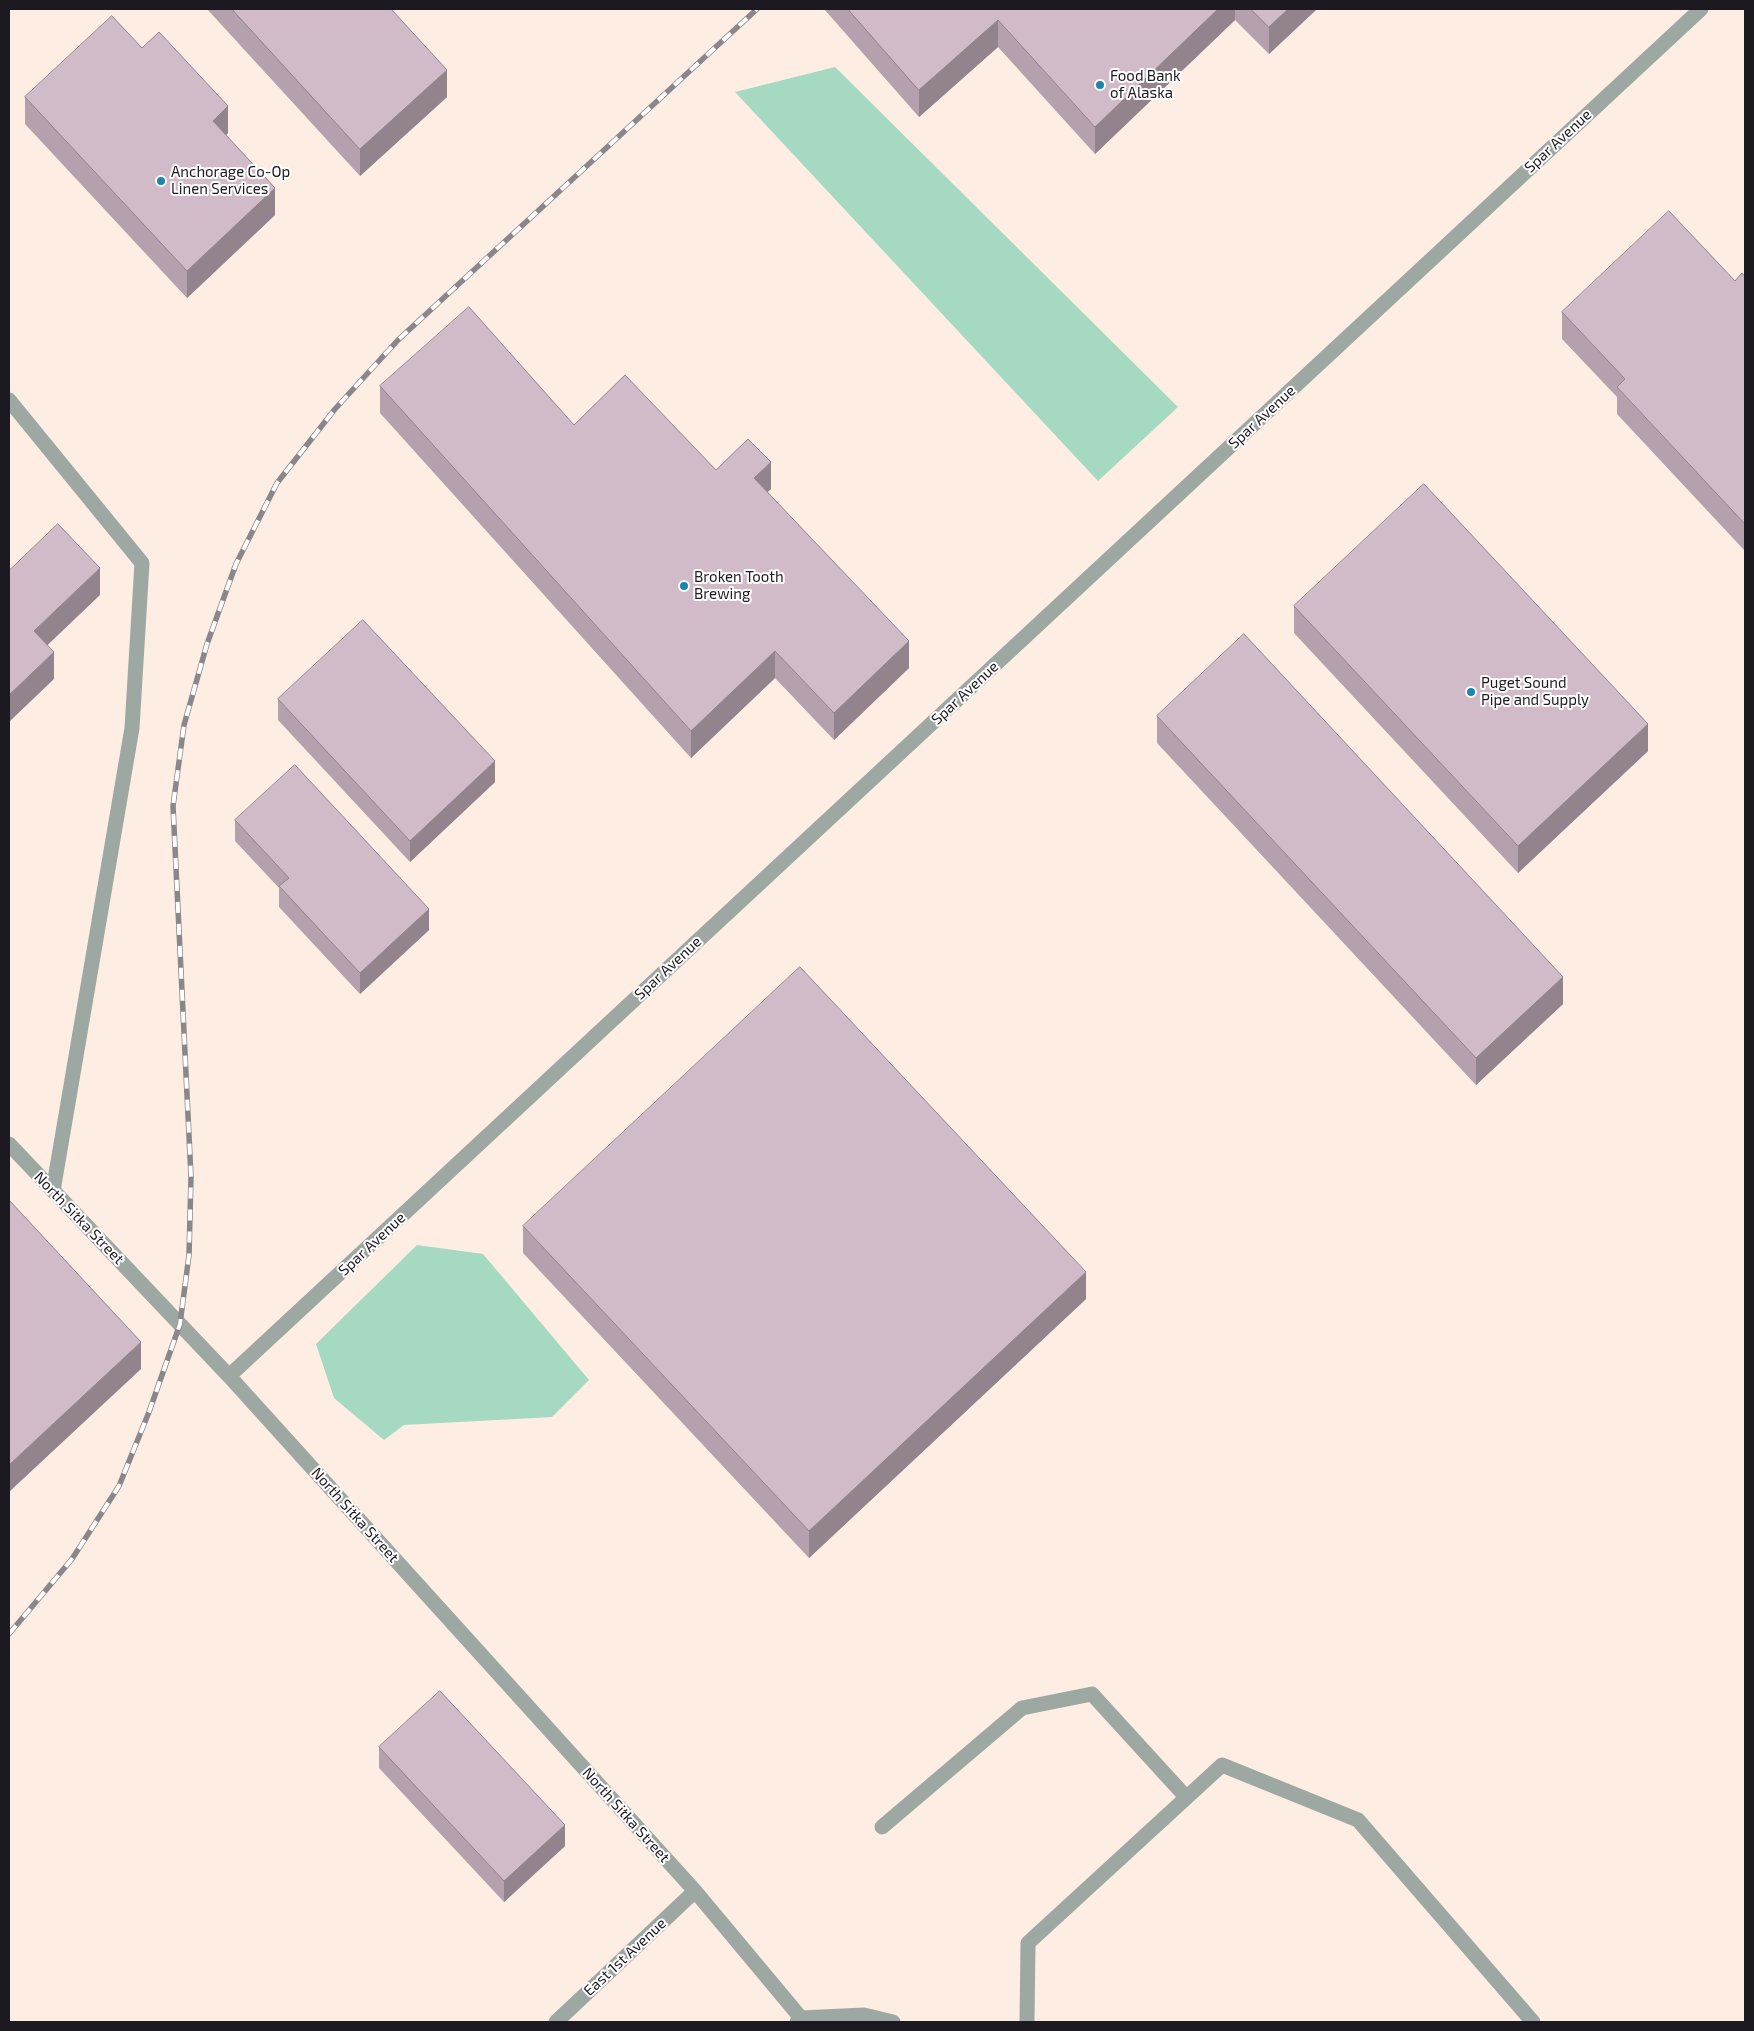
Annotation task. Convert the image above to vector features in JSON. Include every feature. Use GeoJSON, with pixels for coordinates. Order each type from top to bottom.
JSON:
{"type":"FeatureCollection","features":[{"type":"Feature","properties":{"kind":"street","name":"Spar Avenue"},"geometry":{"type":"LineString","coordinates":[[229,1376],[1701,9]]}},
{"type":"Feature","properties":{"kind":"street"},"geometry":{"type":"LineString","coordinates":[[9,400],[142,563],[132,728],[53,1191]]}},
{"type":"Feature","properties":{"kind":"street","name":"North Sitka Street"},"geometry":{"type":"LineString","coordinates":[[9,1144],[229,1376],[695,1891],[800,2021]]}},
{"type":"Feature","properties":{"kind":"street"},"geometry":{"type":"LineString","coordinates":[[882,1827],[1022,1708],[1092,1694],[1186,1797]]}},
{"type":"Feature","properties":{"kind":"street"},"geometry":{"type":"LineString","coordinates":[[1026,2022],[1028,1943],[1222,1765],[1358,1820],[1534,2022]]}},
{"type":"Feature","properties":{"kind":"street","name":"East 1st Avenue"},"geometry":{"type":"LineString","coordinates":[[556,2022],[695,1891]]}},
{"type":"Feature","properties":{"kind":"street"},"geometry":{"type":"LineString","coordinates":[[800,2021],[864,2015],[893,2022]]}},
{"type":"Feature","properties":{"kind":"shaded area"},"geometry":{"type":"Polygon","coordinates":[[[9,9],[1745,9],[1745,2022],[9,2022],[9,9]]]}},
{"type":"Feature","properties":{"kind":"green space"},"geometry":{"type":"Polygon","coordinates":[[[835,67],[1178,407],[1098,481],[735,92],[835,67]]]}},
{"type":"Feature","properties":{"kind":"green space"},"geometry":{"type":"Polygon","coordinates":[[[417,1245],[483,1254],[589,1380],[552,1417],[404,1425],[384,1440],[334,1398],[316,1344],[417,1245]]]}},
{"type":"Feature","properties":{"kind":"building"},"geometry":{"type":"Polygon","coordinates":[[[232,9],[391,9],[447,70],[360,149],[232,9]]]}},
{"type":"Feature","properties":{"kind":"building","name":"Food Bank of Alaska"},"geometry":{"type":"Polygon","coordinates":[[[848,9],[1218,9],[1095,127],[998,20],[919,90],[848,9]]]}},
{"type":"Feature","properties":{"kind":"building"},"geometry":{"type":"Polygon","coordinates":[[[1251,9],[1288,9],[1269,27],[1251,9]]]}},
{"type":"Feature","properties":{"kind":"building","name":"Anchorage Co-Op Linen Services"},"geometry":{"type":"Polygon","coordinates":[[[112,16],[142,48],[159,32],[228,106],[213,121],[275,188],[187,271],[25,97],[112,16]]]}},
{"type":"Feature","properties":{"kind":"building"},"geometry":{"type":"Polygon","coordinates":[[[1669,211],[1735,281],[1742,273],[1745,277],[1745,524],[1617,387],[1625,379],[1562,312],[1669,211]]]}},
{"type":"Feature","properties":{"kind":"building","name":"Broken Tooth Brewing"},"geometry":{"type":"Polygon","coordinates":[[[469,307],[574,425],[625,375],[716,470],[748,439],[771,462],[754,478],[909,641],[834,713],[775,651],[691,731],[380,386],[469,307]]]}},
{"type":"Feature","properties":{"kind":"building","name":"Puget Sound Pipe and Supply"},"geometry":{"type":"Polygon","coordinates":[[[1424,484],[1648,724],[1518,846],[1294,606],[1424,484]]]}},
{"type":"Feature","properties":{"kind":"building"},"geometry":{"type":"Polygon","coordinates":[[[58,524],[100,568],[34,631],[54,652],[9,695],[9,571],[58,524]]]}},
{"type":"Feature","properties":{"kind":"building"},"geometry":{"type":"Polygon","coordinates":[[[363,620],[495,761],[410,841],[278,699],[363,620]]]}},
{"type":"Feature","properties":{"kind":"building"},"geometry":{"type":"Polygon","coordinates":[[[1244,634],[1563,977],[1476,1058],[1157,716],[1244,634]]]}},
{"type":"Feature","properties":{"kind":"building"},"geometry":{"type":"Polygon","coordinates":[[[295,765],[429,909],[360,973],[279,886],[289,878],[235,820],[295,765]]]}},
{"type":"Feature","properties":{"kind":"building"},"geometry":{"type":"Polygon","coordinates":[[[800,967],[1086,1272],[809,1531],[523,1226],[800,967]]]}},
{"type":"Feature","properties":{"kind":"building"},"geometry":{"type":"Polygon","coordinates":[[[9,1200],[141,1342],[9,1465],[9,1200]]]}},
{"type":"Feature","properties":{"kind":"building"},"geometry":{"type":"Polygon","coordinates":[[[440,1691],[565,1825],[504,1881],[379,1747],[440,1691]]]}},
{"type":"Feature","properties":{"kind":"railway"},"geometry":{"type":"LineString","coordinates":[[9,1634],[72,1559],[119,1486],[149,1412],[180,1324],[189,1255],[191,1177],[173,806],[184,725],[207,644],[236,564],[277,483],[335,409],[398,340],[757,9]]}},
{"type":"Feature","properties":{"kind":"place","name":"Food Bank of Alaska"},"geometry":{"type":"Point","coordinates":[1100,85]}},
{"type":"Feature","properties":{"kind":"place","name":"Anchorage Co-Op Linen Services"},"geometry":{"type":"Point","coordinates":[161,181]}},
{"type":"Feature","properties":{"kind":"place","name":"Broken Tooth Brewing"},"geometry":{"type":"Point","coordinates":[684,586]}},
{"type":"Feature","properties":{"kind":"place","name":"Puget Sound Pipe and Supply"},"geometry":{"type":"Point","coordinates":[1471,692]}}]}
